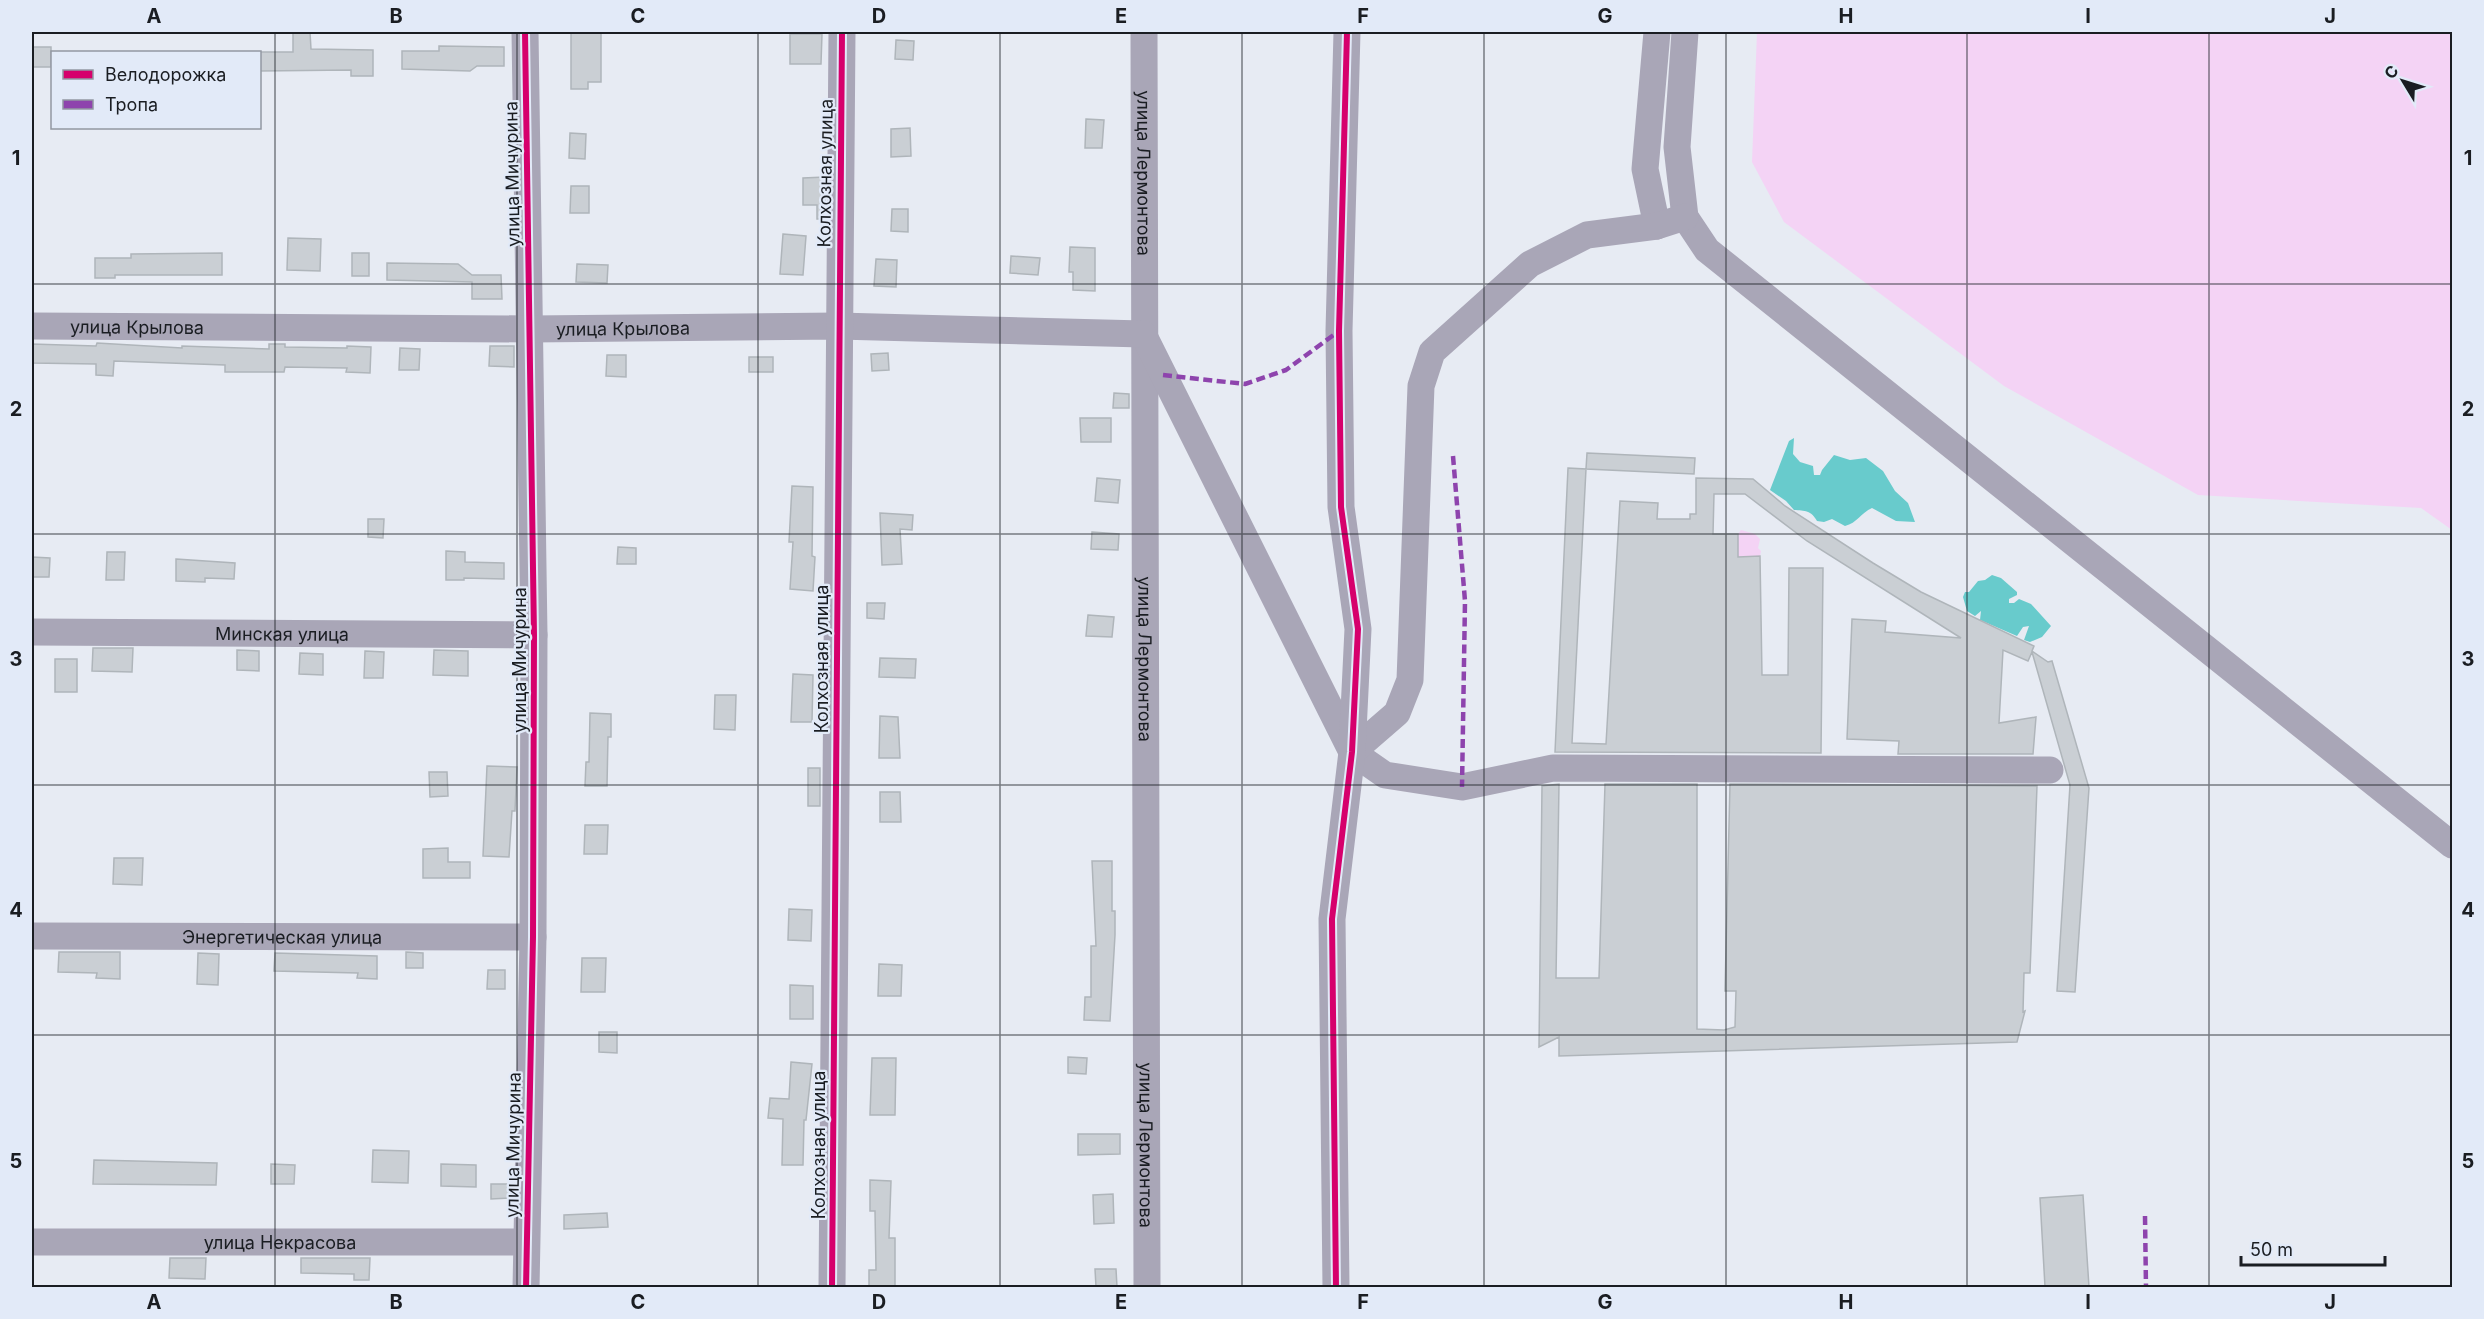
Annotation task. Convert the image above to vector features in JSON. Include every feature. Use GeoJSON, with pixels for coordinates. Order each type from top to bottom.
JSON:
{"type":"FeatureCollection","features":[{"type":"Feature","properties":{"kind":"street","name":"улица Мичурина"},"geometry":{"type":"LineString","coordinates":[[525,32],[534,635],[533,937],[526,1287]]}},
{"type":"Feature","properties":{"kind":"street","name":"Колхозная улица"},"geometry":{"type":"LineString","coordinates":[[832,1287],[842,32]]}},
{"type":"Feature","properties":{"kind":"street","name":"улица Лермонтова"},"geometry":{"type":"LineString","coordinates":[[1144,32],[1147,1287]]}},
{"type":"Feature","properties":{"kind":"street"},"geometry":{"type":"LineString","coordinates":[[1336,1287],[1332,919],[1352,752],[1358,629],[1341,507],[1339,331],[1347,32]]}},
{"type":"Feature","properties":{"kind":"street"},"geometry":{"type":"LineString","coordinates":[[1657,32],[1645,168],[1657,226]]}},
{"type":"Feature","properties":{"kind":"street"},"geometry":{"type":"LineString","coordinates":[[1685,32],[1677,147],[1685,217],[1707,250],[2452,845]]}},
{"type":"Feature","properties":{"kind":"street"},"geometry":{"type":"LineString","coordinates":[[1352,752],[1397,713],[1410,680],[1421,386],[1432,352],[1530,264],[1587,235],[1657,226],[1685,217]]}},
{"type":"Feature","properties":{"kind":"street","name":"улица Крылова"},"geometry":{"type":"LineString","coordinates":[[32,326],[530,329],[838,326],[1143,334]]}},
{"type":"Feature","properties":{"kind":"street"},"geometry":{"type":"LineString","coordinates":[[1143,334],[1352,752],[1385,775],[1462,787],[1553,768],[2050,770]]}},
{"type":"Feature","properties":{"kind":"street","name":"Минская улица"},"geometry":{"type":"LineString","coordinates":[[32,632],[534,635]]}},
{"type":"Feature","properties":{"kind":"street","name":"Энергетическая улица"},"geometry":{"type":"LineString","coordinates":[[32,936],[533,937]]}},
{"type":"Feature","properties":{"kind":"street","name":"улица Некрасова"},"geometry":{"type":"LineString","coordinates":[[32,1242],[526,1242]]}},
{"type":"Feature","properties":{"kind":"shaded area"},"geometry":{"type":"Polygon","coordinates":[[[1757,32],[2452,32],[2452,530],[2421,508],[2198,495],[2004,386],[1784,222],[1752,162],[1757,32]]]}},
{"type":"Feature","properties":{"kind":"shaded area"},"geometry":{"type":"Polygon","coordinates":[[[1741,530],[1755,534],[1760,539],[1758,548],[1761,551],[1760,556],[1738,557],[1738,534],[1741,530]]]}},
{"type":"Feature","properties":{"kind":"water"},"geometry":{"type":"Polygon","coordinates":[[[1794,438],[1793,454],[1800,462],[1813,466],[1814,475],[1820,475],[1834,455],[1850,460],[1866,458],[1883,471],[1895,491],[1908,503],[1915,522],[1896,521],[1872,508],[1853,523],[1845,526],[1832,519],[1824,522],[1817,521],[1810,513],[1794,510],[1770,490],[1789,441],[1794,438]]]}},
{"type":"Feature","properties":{"kind":"water"},"geometry":{"type":"Polygon","coordinates":[[[1992,575],[2001,578],[2017,592],[2017,595],[2009,599],[2009,603],[2014,603],[2019,599],[2031,604],[2051,626],[2042,637],[2030,642],[2024,640],[2029,626],[2023,627],[2017,636],[1980,620],[1981,611],[1975,616],[1967,611],[1963,597],[1965,592],[1969,592],[1978,581],[1985,580],[1992,575]]]}},
{"type":"Feature","properties":{"kind":"building"},"geometry":{"type":"Polygon","coordinates":[[[293,32],[310,32],[311,49],[373,50],[373,76],[351,76],[351,70],[261,71],[261,52],[293,52],[293,32]]]}},
{"type":"Feature","properties":{"kind":"building"},"geometry":{"type":"Polygon","coordinates":[[[571,32],[601,32],[601,82],[588,82],[588,89],[571,89],[571,32]]]}},
{"type":"Feature","properties":{"kind":"building"},"geometry":{"type":"Polygon","coordinates":[[[790,34],[822,34],[821,64],[790,64],[790,34]]]}},
{"type":"Feature","properties":{"kind":"building"},"geometry":{"type":"Polygon","coordinates":[[[896,40],[914,41],[913,60],[895,59],[896,40]]]}},
{"type":"Feature","properties":{"kind":"building"},"geometry":{"type":"Polygon","coordinates":[[[439,46],[504,47],[504,66],[477,66],[470,71],[402,69],[402,51],[439,51],[439,46]]]}},
{"type":"Feature","properties":{"kind":"building"},"geometry":{"type":"Polygon","coordinates":[[[32,47],[51,47],[51,67],[32,67],[32,47]]]}},
{"type":"Feature","properties":{"kind":"building"},"geometry":{"type":"Polygon","coordinates":[[[1086,119],[1104,120],[1102,148],[1085,148],[1086,119]]]}},
{"type":"Feature","properties":{"kind":"building"},"geometry":{"type":"Polygon","coordinates":[[[910,128],[911,156],[891,157],[891,129],[910,128]]]}},
{"type":"Feature","properties":{"kind":"building"},"geometry":{"type":"Polygon","coordinates":[[[570,133],[586,134],[585,159],[569,158],[570,133]]]}},
{"type":"Feature","properties":{"kind":"building"},"geometry":{"type":"Polygon","coordinates":[[[825,177],[825,219],[817,219],[817,205],[803,205],[803,178],[825,177]]]}},
{"type":"Feature","properties":{"kind":"building"},"geometry":{"type":"Polygon","coordinates":[[[571,186],[589,186],[589,213],[570,213],[571,186]]]}},
{"type":"Feature","properties":{"kind":"building"},"geometry":{"type":"Polygon","coordinates":[[[892,209],[908,209],[908,232],[891,231],[892,209]]]}},
{"type":"Feature","properties":{"kind":"building"},"geometry":{"type":"Polygon","coordinates":[[[783,234],[806,236],[803,275],[780,274],[783,234]]]}},
{"type":"Feature","properties":{"kind":"building"},"geometry":{"type":"Polygon","coordinates":[[[288,238],[321,239],[320,271],[287,270],[288,238]]]}},
{"type":"Feature","properties":{"kind":"building"},"geometry":{"type":"Polygon","coordinates":[[[1070,247],[1095,248],[1095,291],[1073,290],[1073,272],[1069,272],[1070,247]]]}},
{"type":"Feature","properties":{"kind":"building"},"geometry":{"type":"Polygon","coordinates":[[[222,253],[222,275],[115,275],[115,278],[95,278],[95,258],[131,258],[131,254],[222,253]]]}},
{"type":"Feature","properties":{"kind":"building"},"geometry":{"type":"Polygon","coordinates":[[[352,253],[369,253],[369,276],[352,276],[352,253]]]}},
{"type":"Feature","properties":{"kind":"building"},"geometry":{"type":"Polygon","coordinates":[[[1011,256],[1040,258],[1038,275],[1010,273],[1011,256]]]}},
{"type":"Feature","properties":{"kind":"building"},"geometry":{"type":"Polygon","coordinates":[[[876,259],[897,260],[896,287],[874,286],[876,259]]]}},
{"type":"Feature","properties":{"kind":"building"},"geometry":{"type":"Polygon","coordinates":[[[387,263],[458,264],[472,275],[501,275],[502,299],[472,299],[472,282],[387,280],[387,263]]]}},
{"type":"Feature","properties":{"kind":"building"},"geometry":{"type":"Polygon","coordinates":[[[577,264],[608,265],[607,283],[576,282],[577,264]]]}},
{"type":"Feature","properties":{"kind":"building"},"geometry":{"type":"Polygon","coordinates":[[[97,343],[182,348],[182,346],[269,349],[269,344],[285,344],[285,347],[371,347],[370,373],[346,372],[347,368],[285,367],[284,372],[225,372],[225,365],[114,361],[113,376],[96,375],[96,364],[32,363],[32,344],[96,346],[97,343]]]}},
{"type":"Feature","properties":{"kind":"building"},"geometry":{"type":"Polygon","coordinates":[[[490,346],[514,346],[514,367],[489,366],[490,346]]]}},
{"type":"Feature","properties":{"kind":"building"},"geometry":{"type":"Polygon","coordinates":[[[400,348],[420,349],[419,370],[399,370],[400,348]]]}},
{"type":"Feature","properties":{"kind":"building"},"geometry":{"type":"Polygon","coordinates":[[[888,353],[889,370],[872,371],[871,354],[888,353]]]}},
{"type":"Feature","properties":{"kind":"building"},"geometry":{"type":"Polygon","coordinates":[[[607,355],[626,355],[626,377],[606,376],[607,355]]]}},
{"type":"Feature","properties":{"kind":"building"},"geometry":{"type":"Polygon","coordinates":[[[749,357],[773,357],[773,372],[749,372],[749,357]]]}},
{"type":"Feature","properties":{"kind":"building"},"geometry":{"type":"Polygon","coordinates":[[[1114,393],[1129,394],[1129,408],[1113,408],[1114,393]]]}},
{"type":"Feature","properties":{"kind":"building"},"geometry":{"type":"Polygon","coordinates":[[[1080,418],[1111,418],[1111,442],[1081,442],[1080,418]]]}},
{"type":"Feature","properties":{"kind":"building"},"geometry":{"type":"Polygon","coordinates":[[[1587,453],[1695,458],[1694,474],[1586,469],[1587,453]]]}},
{"type":"Feature","properties":{"kind":"building"},"geometry":{"type":"Polygon","coordinates":[[[1568,468],[1586,469],[1572,743],[1606,744],[1620,501],[1658,503],[1657,519],[1690,519],[1690,514],[1696,514],[1696,478],[1753,479],[1785,506],[1873,563],[1921,592],[2034,646],[2032,651],[2048,662],[2052,661],[2089,788],[2075,992],[2057,991],[2070,785],[2032,652],[2028,661],[2003,650],[1999,723],[2036,717],[2033,754],[1898,754],[1899,741],[1847,739],[1852,619],[1886,621],[1885,632],[1961,638],[1807,541],[1745,494],[1714,494],[1713,534],[1738,534],[1738,557],[1760,556],[1762,675],[1788,675],[1789,568],[1823,568],[1821,753],[1555,752],[1568,468]]]}},
{"type":"Feature","properties":{"kind":"building"},"geometry":{"type":"Polygon","coordinates":[[[1097,478],[1120,480],[1118,503],[1095,501],[1097,478]]]}},
{"type":"Feature","properties":{"kind":"building"},"geometry":{"type":"Polygon","coordinates":[[[792,486],[813,487],[812,556],[815,557],[813,591],[790,589],[793,542],[789,542],[792,486]]]}},
{"type":"Feature","properties":{"kind":"building"},"geometry":{"type":"Polygon","coordinates":[[[880,513],[913,515],[912,530],[900,529],[902,564],[882,565],[880,513]]]}},
{"type":"Feature","properties":{"kind":"building"},"geometry":{"type":"Polygon","coordinates":[[[368,519],[384,519],[383,538],[368,537],[368,519]]]}},
{"type":"Feature","properties":{"kind":"building"},"geometry":{"type":"Polygon","coordinates":[[[1092,532],[1119,534],[1118,550],[1091,549],[1092,532]]]}},
{"type":"Feature","properties":{"kind":"building"},"geometry":{"type":"Polygon","coordinates":[[[618,547],[636,548],[636,564],[617,564],[618,547]]]}},
{"type":"Feature","properties":{"kind":"building"},"geometry":{"type":"Polygon","coordinates":[[[446,551],[465,552],[465,562],[504,563],[504,579],[446,580],[446,551]]]}},
{"type":"Feature","properties":{"kind":"building"},"geometry":{"type":"Polygon","coordinates":[[[107,552],[125,552],[124,580],[106,580],[107,552]]]}},
{"type":"Feature","properties":{"kind":"building"},"geometry":{"type":"Polygon","coordinates":[[[32,557],[50,558],[49,577],[32,577],[32,557]]]}},
{"type":"Feature","properties":{"kind":"building"},"geometry":{"type":"Polygon","coordinates":[[[176,559],[235,563],[234,579],[205,578],[205,582],[176,581],[176,559]]]}},
{"type":"Feature","properties":{"kind":"building"},"geometry":{"type":"Polygon","coordinates":[[[867,603],[885,603],[884,619],[867,618],[867,603]]]}},
{"type":"Feature","properties":{"kind":"building"},"geometry":{"type":"Polygon","coordinates":[[[1088,615],[1114,617],[1112,637],[1086,636],[1088,615]]]}},
{"type":"Feature","properties":{"kind":"building"},"geometry":{"type":"Polygon","coordinates":[[[93,648],[133,648],[132,672],[92,671],[93,648]]]}},
{"type":"Feature","properties":{"kind":"building"},"geometry":{"type":"Polygon","coordinates":[[[237,650],[259,651],[259,671],[237,670],[237,650]]]}},
{"type":"Feature","properties":{"kind":"building"},"geometry":{"type":"Polygon","coordinates":[[[434,650],[468,651],[468,676],[433,675],[434,650]]]}},
{"type":"Feature","properties":{"kind":"building"},"geometry":{"type":"Polygon","coordinates":[[[365,651],[384,652],[383,678],[364,678],[365,651]]]}},
{"type":"Feature","properties":{"kind":"building"},"geometry":{"type":"Polygon","coordinates":[[[300,653],[323,654],[323,675],[299,674],[300,653]]]}},
{"type":"Feature","properties":{"kind":"building"},"geometry":{"type":"Polygon","coordinates":[[[880,658],[916,659],[915,678],[879,677],[880,658]]]}},
{"type":"Feature","properties":{"kind":"building"},"geometry":{"type":"Polygon","coordinates":[[[55,659],[77,659],[77,692],[55,692],[55,659]]]}},
{"type":"Feature","properties":{"kind":"building"},"geometry":{"type":"Polygon","coordinates":[[[793,674],[813,675],[812,722],[791,722],[793,674]]]}},
{"type":"Feature","properties":{"kind":"building"},"geometry":{"type":"Polygon","coordinates":[[[715,695],[736,695],[735,730],[714,729],[715,695]]]}},
{"type":"Feature","properties":{"kind":"building"},"geometry":{"type":"Polygon","coordinates":[[[590,713],[611,714],[607,786],[585,786],[586,762],[589,762],[590,713]]]}},
{"type":"Feature","properties":{"kind":"building"},"geometry":{"type":"Polygon","coordinates":[[[880,716],[898,717],[900,758],[879,758],[880,716]]]}},
{"type":"Feature","properties":{"kind":"building"},"geometry":{"type":"Polygon","coordinates":[[[487,766],[517,767],[515,811],[512,811],[509,857],[483,856],[487,766]]]}},
{"type":"Feature","properties":{"kind":"building"},"geometry":{"type":"Polygon","coordinates":[[[808,768],[820,768],[820,806],[808,806],[808,768]]]}},
{"type":"Feature","properties":{"kind":"building"},"geometry":{"type":"Polygon","coordinates":[[[429,772],[447,772],[448,796],[430,797],[429,772]]]}},
{"type":"Feature","properties":{"kind":"building"},"geometry":{"type":"Polygon","coordinates":[[[1559,784],[1556,978],[1599,978],[1605,784],[1697,784],[1697,1029],[1724,1030],[1735,1027],[1736,991],[1725,991],[1730,784],[2037,786],[2030,973],[2024,973],[2023,1012],[2025,1011],[2017,1042],[1559,1056],[1559,1037],[1539,1047],[1542,786],[1559,784]]]}},
{"type":"Feature","properties":{"kind":"building"},"geometry":{"type":"Polygon","coordinates":[[[880,792],[900,792],[901,822],[880,822],[880,792]]]}},
{"type":"Feature","properties":{"kind":"building"},"geometry":{"type":"Polygon","coordinates":[[[585,825],[608,825],[607,854],[584,854],[585,825]]]}},
{"type":"Feature","properties":{"kind":"building"},"geometry":{"type":"Polygon","coordinates":[[[448,848],[448,862],[470,862],[470,878],[423,878],[423,849],[448,848]]]}},
{"type":"Feature","properties":{"kind":"building"},"geometry":{"type":"Polygon","coordinates":[[[114,858],[143,858],[142,885],[113,884],[114,858]]]}},
{"type":"Feature","properties":{"kind":"building"},"geometry":{"type":"Polygon","coordinates":[[[1092,861],[1112,861],[1112,911],[1115,911],[1115,935],[1110,1021],[1084,1020],[1085,997],[1091,997],[1091,946],[1096,946],[1092,861]]]}},
{"type":"Feature","properties":{"kind":"building"},"geometry":{"type":"Polygon","coordinates":[[[789,909],[812,910],[811,941],[788,940],[789,909]]]}},
{"type":"Feature","properties":{"kind":"building"},"geometry":{"type":"Polygon","coordinates":[[[59,952],[120,952],[120,979],[96,978],[97,973],[58,972],[59,952]]]}},
{"type":"Feature","properties":{"kind":"building"},"geometry":{"type":"Polygon","coordinates":[[[406,952],[423,953],[423,968],[406,968],[406,952]]]}},
{"type":"Feature","properties":{"kind":"building"},"geometry":{"type":"Polygon","coordinates":[[[198,953],[219,954],[218,985],[197,984],[198,953]]]}},
{"type":"Feature","properties":{"kind":"building"},"geometry":{"type":"Polygon","coordinates":[[[275,953],[377,956],[377,979],[357,978],[358,973],[274,971],[275,953]]]}},
{"type":"Feature","properties":{"kind":"building"},"geometry":{"type":"Polygon","coordinates":[[[582,958],[606,958],[605,992],[581,992],[582,958]]]}},
{"type":"Feature","properties":{"kind":"building"},"geometry":{"type":"Polygon","coordinates":[[[879,964],[902,965],[901,996],[878,996],[879,964]]]}},
{"type":"Feature","properties":{"kind":"building"},"geometry":{"type":"Polygon","coordinates":[[[488,970],[505,970],[505,989],[487,989],[488,970]]]}},
{"type":"Feature","properties":{"kind":"building"},"geometry":{"type":"Polygon","coordinates":[[[790,985],[813,986],[813,1019],[790,1019],[790,985]]]}},
{"type":"Feature","properties":{"kind":"building"},"geometry":{"type":"Polygon","coordinates":[[[599,1032],[617,1032],[617,1053],[599,1052],[599,1032]]]}},
{"type":"Feature","properties":{"kind":"building"},"geometry":{"type":"Polygon","coordinates":[[[1068,1057],[1087,1058],[1086,1074],[1068,1073],[1068,1057]]]}},
{"type":"Feature","properties":{"kind":"building"},"geometry":{"type":"Polygon","coordinates":[[[872,1058],[896,1058],[895,1115],[870,1115],[872,1058]]]}},
{"type":"Feature","properties":{"kind":"building"},"geometry":{"type":"Polygon","coordinates":[[[791,1062],[812,1064],[806,1120],[804,1120],[803,1165],[782,1165],[783,1119],[768,1118],[770,1098],[789,1099],[791,1062]]]}},
{"type":"Feature","properties":{"kind":"building"},"geometry":{"type":"Polygon","coordinates":[[[1078,1134],[1120,1134],[1120,1154],[1078,1155],[1078,1134]]]}},
{"type":"Feature","properties":{"kind":"building"},"geometry":{"type":"Polygon","coordinates":[[[373,1150],[409,1151],[408,1183],[372,1182],[373,1150]]]}},
{"type":"Feature","properties":{"kind":"building"},"geometry":{"type":"Polygon","coordinates":[[[94,1160],[217,1163],[216,1185],[93,1184],[94,1160]]]}},
{"type":"Feature","properties":{"kind":"building"},"geometry":{"type":"Polygon","coordinates":[[[271,1164],[295,1165],[294,1184],[271,1184],[271,1164]]]}},
{"type":"Feature","properties":{"kind":"building"},"geometry":{"type":"Polygon","coordinates":[[[441,1164],[476,1165],[476,1187],[441,1186],[441,1164]]]}},
{"type":"Feature","properties":{"kind":"building"},"geometry":{"type":"Polygon","coordinates":[[[870,1180],[891,1181],[889,1238],[895,1238],[895,1287],[869,1287],[869,1270],[876,1270],[875,1211],[870,1211],[870,1180]]]}},
{"type":"Feature","properties":{"kind":"building"},"geometry":{"type":"Polygon","coordinates":[[[491,1184],[512,1184],[512,1198],[491,1199],[491,1184]]]}},
{"type":"Feature","properties":{"kind":"building"},"geometry":{"type":"Polygon","coordinates":[[[1113,1194],[1114,1223],[1094,1224],[1093,1195],[1113,1194]]]}},
{"type":"Feature","properties":{"kind":"building"},"geometry":{"type":"Polygon","coordinates":[[[2083,1195],[2089,1287],[2045,1287],[2040,1198],[2083,1195]]]}},
{"type":"Feature","properties":{"kind":"building"},"geometry":{"type":"Polygon","coordinates":[[[607,1213],[608,1227],[564,1229],[564,1215],[607,1213]]]}},
{"type":"Feature","properties":{"kind":"building"},"geometry":{"type":"Polygon","coordinates":[[[170,1258],[206,1258],[205,1279],[169,1278],[170,1258]]]}},
{"type":"Feature","properties":{"kind":"building"},"geometry":{"type":"Polygon","coordinates":[[[301,1258],[370,1258],[369,1280],[354,1280],[354,1274],[301,1273],[301,1258]]]}},
{"type":"Feature","properties":{"kind":"building"},"geometry":{"type":"Polygon","coordinates":[[[1095,1269],[1116,1269],[1117,1287],[1096,1287],[1095,1269]]]}},
{"type":"Feature","properties":{"kind":"marked path"},"geometry":{"type":"LineString","coordinates":[[1163,375],[1245,384],[1286,370],[1339,331]]}},
{"type":"Feature","properties":{"kind":"marked path"},"geometry":{"type":"LineString","coordinates":[[1453,456],[1465,601],[1462,787]]}},
{"type":"Feature","properties":{"kind":"marked path"},"geometry":{"type":"LineString","coordinates":[[2145,1216],[2146,1288]]}},
{"type":"Feature","properties":{"kind":"cycle path"},"geometry":{"type":"LineString","coordinates":[[525,32],[534,635],[533,937],[526,1288]]}},
{"type":"Feature","properties":{"kind":"cycle path"},"geometry":{"type":"LineString","coordinates":[[832,1288],[842,32]]}},
{"type":"Feature","properties":{"kind":"cycle path"},"geometry":{"type":"LineString","coordinates":[[1336,1288],[1332,919],[1352,752],[1358,629],[1341,507],[1339,331],[1347,32]]}}]}
